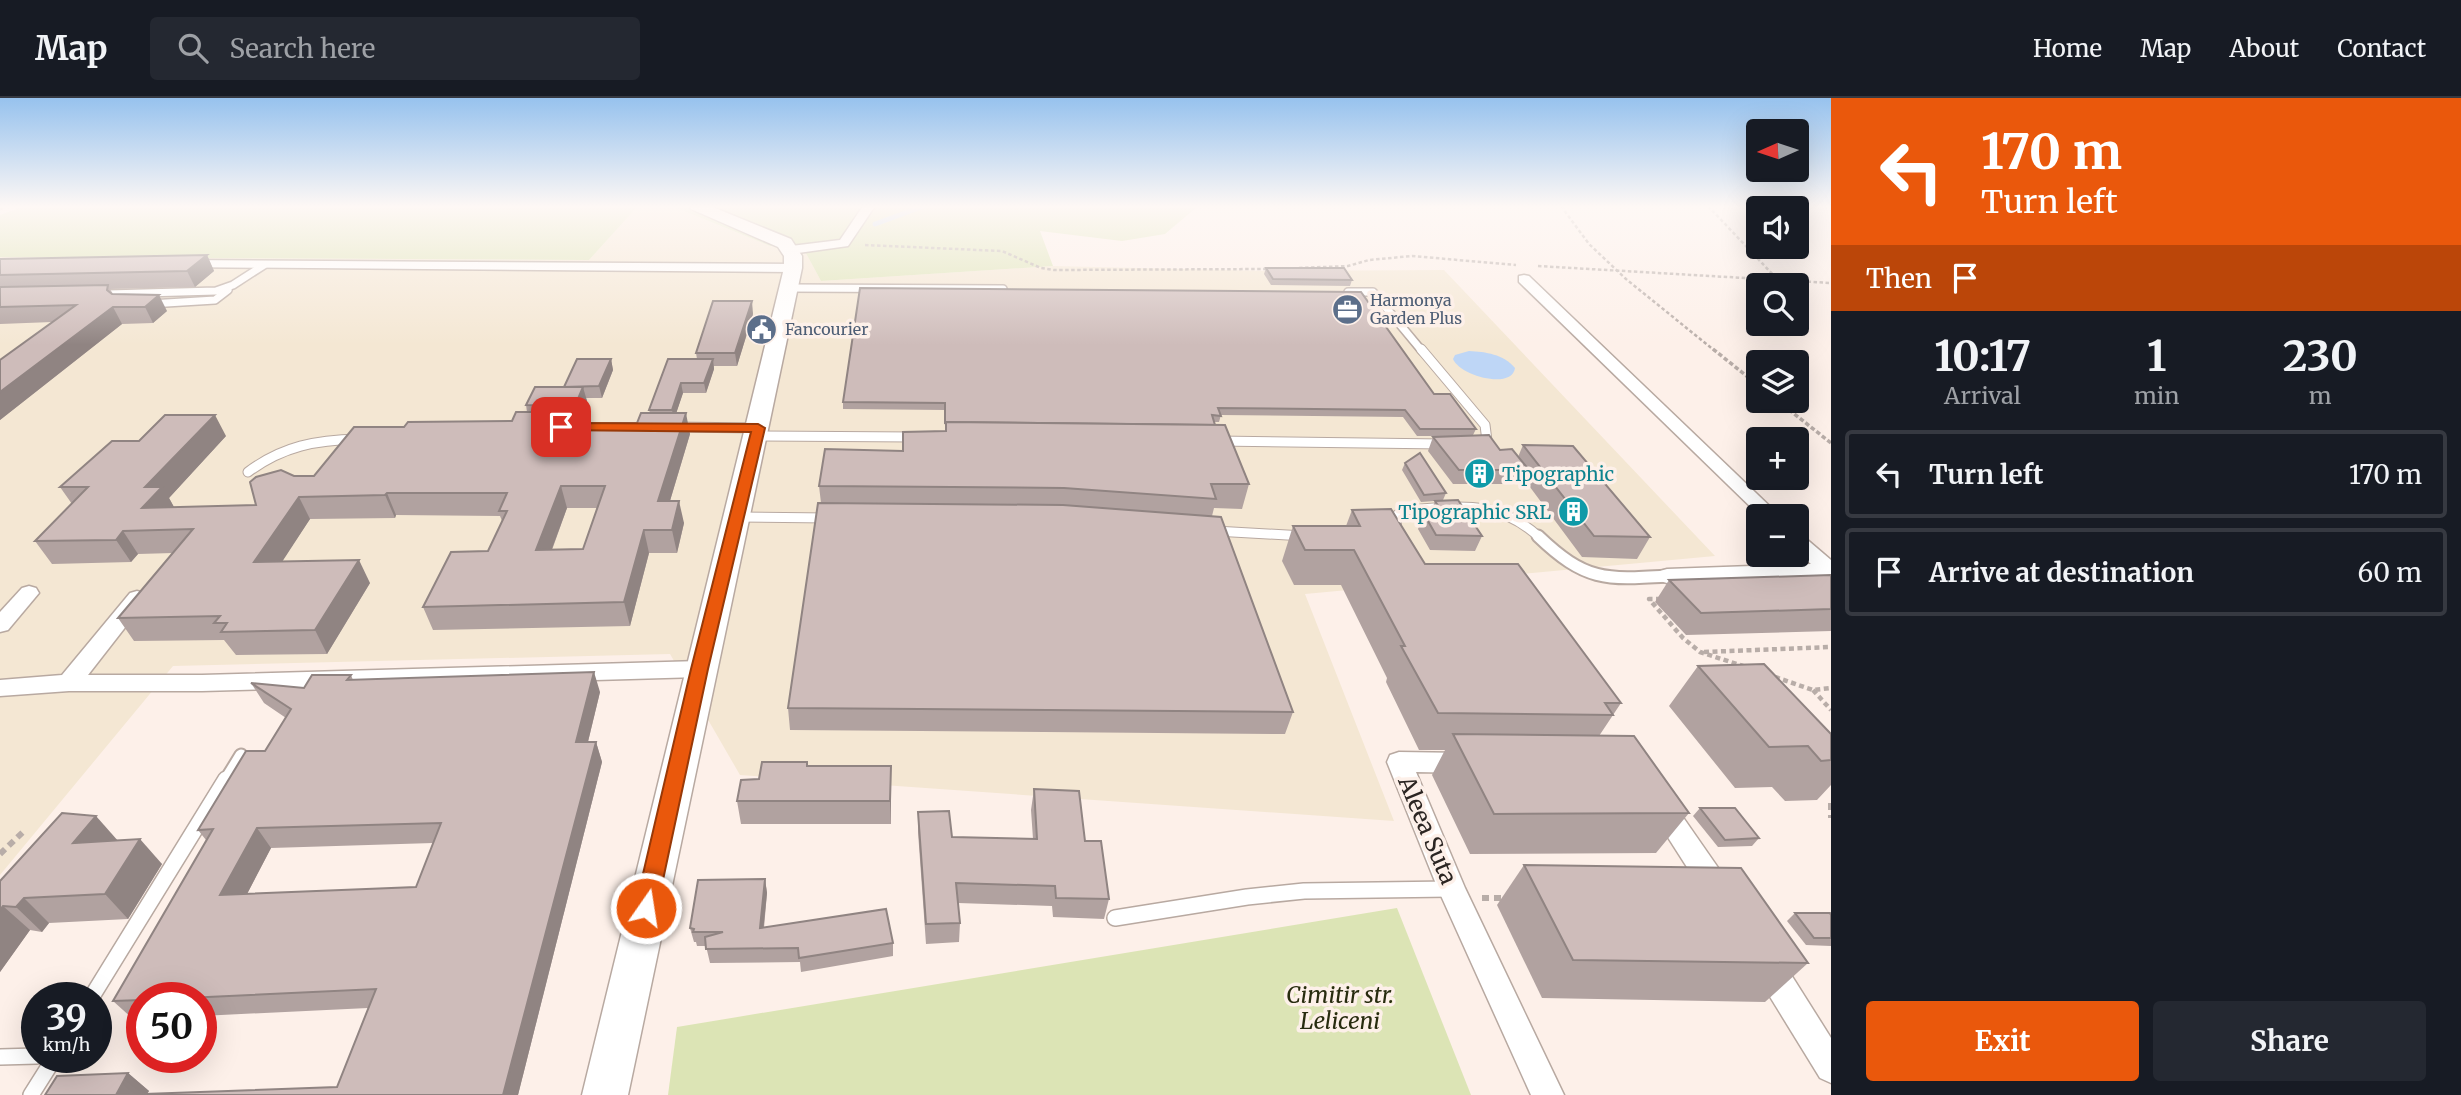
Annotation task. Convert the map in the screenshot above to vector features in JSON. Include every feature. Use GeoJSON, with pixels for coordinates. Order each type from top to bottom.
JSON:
{"type":"FeatureCollection","features":[{"type":"Feature","properties":{"kind":"main road"},"geometry":{"type":"LineString","coordinates":[[605,1095],[700,669],[757,432],[791,269],[787,253]]}},
{"type":"Feature","properties":{"kind":"street"},"geometry":{"type":"LineString","coordinates":[[173,264],[791,269],[825,253]]}},
{"type":"Feature","properties":{"kind":"street"},"geometry":{"type":"LineString","coordinates":[[1524,272],[1759,504]]}},
{"type":"Feature","properties":{"kind":"street"},"geometry":{"type":"LineString","coordinates":[[1809,552],[1830,570]]}},
{"type":"Feature","properties":{"kind":"street"},"geometry":{"type":"LineString","coordinates":[[1667,576],[1830,570]]}},
{"type":"Feature","properties":{"kind":"street"},"geometry":{"type":"LineString","coordinates":[[69,683],[145,589]]}},
{"type":"Feature","properties":{"kind":"street"},"geometry":{"type":"LineString","coordinates":[[0,625],[29,593]]}},
{"type":"Feature","properties":{"kind":"street"},"geometry":{"type":"LineString","coordinates":[[0,688],[69,683],[202,683],[700,669]]}},
{"type":"Feature","properties":{"kind":"street","name":"Aleea Suta"},"geometry":{"type":"LineString","coordinates":[[1495,763],[1399,762],[1454,893],[1548,1095]]}},
{"type":"Feature","properties":{"kind":"street"},"geometry":{"type":"LineString","coordinates":[[1649,788],[1731,911]]}},
{"type":"Feature","properties":{"kind":"street"},"geometry":{"type":"LineString","coordinates":[[1750,939],[1831,1067]]}},
{"type":"Feature","properties":{"kind":"lane"},"geometry":{"type":"LineString","coordinates":[[135,304],[215,300],[264,265]]}},
{"type":"Feature","properties":{"kind":"lane"},"geometry":{"type":"LineString","coordinates":[[791,269],[1011,289]]}},
{"type":"Feature","properties":{"kind":"lane"},"geometry":{"type":"LineString","coordinates":[[99,294],[196,293],[233,285]]}},
{"type":"Feature","properties":{"kind":"lane"},"geometry":{"type":"LineString","coordinates":[[1331,292],[1373,292],[1485,425],[1487,441],[1466,444]]}},
{"type":"Feature","properties":{"kind":"lane"},"geometry":{"type":"LineString","coordinates":[[667,427],[924,438]]}},
{"type":"Feature","properties":{"kind":"lane"},"geometry":{"type":"LineString","coordinates":[[248,472],[281,449],[304,442],[368,438]]}},
{"type":"Feature","properties":{"kind":"lane"},"geometry":{"type":"LineString","coordinates":[[1202,441],[1452,444]]}},
{"type":"Feature","properties":{"kind":"lane"},"geometry":{"type":"LineString","coordinates":[[1379,536],[1396,528],[1397,515],[1405,510],[1491,509],[1506,513],[1529,528],[1568,564],[1584,574],[1630,579],[1667,576]]}},
{"type":"Feature","properties":{"kind":"lane"},"geometry":{"type":"LineString","coordinates":[[738,517],[846,518]]}},
{"type":"Feature","properties":{"kind":"lane"},"geometry":{"type":"LineString","coordinates":[[1198,530],[1321,537]]}},
{"type":"Feature","properties":{"kind":"lane"},"geometry":{"type":"LineString","coordinates":[[101,982],[241,755]]}},
{"type":"Feature","properties":{"kind":"lane"},"geometry":{"type":"LineString","coordinates":[[1115,918],[1247,897],[1304,891],[1454,893]]}},
{"type":"Feature","properties":{"kind":"lane"},"geometry":{"type":"LineString","coordinates":[[0,1057],[21,1056]]}},
{"type":"Feature","properties":{"kind":"lane"},"geometry":{"type":"LineString","coordinates":[[31,1095],[45,1073]]}},
{"type":"Feature","properties":{"kind":"path"},"geometry":{"type":"LineString","coordinates":[[1006,253],[1041,268],[1054,270],[1280,268]]}},
{"type":"Feature","properties":{"kind":"path"},"geometry":{"type":"LineString","coordinates":[[1599,253],[1746,375]]}},
{"type":"Feature","properties":{"kind":"path"},"geometry":{"type":"LineString","coordinates":[[1753,253],[1772,273]]}},
{"type":"Feature","properties":{"kind":"path"},"geometry":{"type":"LineString","coordinates":[[1293,268],[1348,266],[1369,260],[1412,256],[1524,272]]}},
{"type":"Feature","properties":{"kind":"path"},"geometry":{"type":"LineString","coordinates":[[1537,266],[1746,278]]}},
{"type":"Feature","properties":{"kind":"path"},"geometry":{"type":"LineString","coordinates":[[1809,282],[1831,283]]}},
{"type":"Feature","properties":{"kind":"path"},"geometry":{"type":"LineString","coordinates":[[1793,413],[1831,441]]}},
{"type":"Feature","properties":{"kind":"path"},"geometry":{"type":"LineString","coordinates":[[1662,599],[1649,599],[1683,638],[1700,652],[1750,669]]}},
{"type":"Feature","properties":{"kind":"path"},"geometry":{"type":"LineString","coordinates":[[1700,652],[1831,647]]}},
{"type":"Feature","properties":{"kind":"path"},"geometry":{"type":"LineString","coordinates":[[1762,673],[1813,690],[1831,688]]}},
{"type":"Feature","properties":{"kind":"path"},"geometry":{"type":"LineString","coordinates":[[1813,690],[1831,710]]}},
{"type":"Feature","properties":{"kind":"path"},"geometry":{"type":"LineString","coordinates":[[1831,803],[1831,818]]}},
{"type":"Feature","properties":{"kind":"path"},"geometry":{"type":"LineString","coordinates":[[0,854],[23,832]]}},
{"type":"Feature","properties":{"kind":"path"},"geometry":{"type":"LineString","coordinates":[[1454,893],[1510,898]]}},
{"type":"Feature","properties":{"kind":"shaded area"},"geometry":{"type":"Polygon","coordinates":[[[596,253],[806,253],[821,281],[1053,266],[1269,271],[1444,270],[1715,556],[1305,594],[1394,821],[740,775],[670,654],[173,666],[0,875],[0,257],[589,260],[596,253]]]}},
{"type":"Feature","properties":{"kind":"green space"},"geometry":{"type":"Polygon","coordinates":[[[0,253],[596,253],[589,260],[0,257],[0,253]]]}},
{"type":"Feature","properties":{"kind":"green space"},"geometry":{"type":"Polygon","coordinates":[[[806,253],[1048,253],[1053,266],[821,281],[806,253]]]}},
{"type":"Feature","properties":{"kind":"green space","name":"Cimitir str. Leliceni"},"geometry":{"type":"Polygon","coordinates":[[[1397,908],[1471,1095],[668,1095],[677,1027],[1397,908]]]}},
{"type":"Feature","properties":{"kind":"water"},"geometry":{"type":"Polygon","coordinates":[[[1469,351],[1500,357],[1515,368],[1512,375],[1496,379],[1465,371],[1453,359],[1455,355],[1469,351]]]}},
{"type":"Feature","properties":{"kind":"building"},"geometry":{"type":"Polygon","coordinates":[[[207,255],[187,271],[0,275],[0,259],[207,255]]]}},
{"type":"Feature","properties":{"kind":"building"},"geometry":{"type":"Polygon","coordinates":[[[1266,268],[1344,268],[1352,280],[1273,279],[1266,268]]]}},
{"type":"Feature","properties":{"kind":"building"},"geometry":{"type":"Polygon","coordinates":[[[108,285],[107,290],[112,294],[159,295],[145,307],[113,307],[0,392],[0,360],[76,305],[0,307],[0,287],[108,285]]]}},
{"type":"Feature","properties":{"kind":"building"},"geometry":{"type":"Polygon","coordinates":[[[860,288],[1361,292],[1434,394],[1450,394],[1476,429],[1420,429],[1405,410],[1218,408],[1221,416],[1212,415],[1215,425],[945,424],[945,403],[843,402],[860,288]]]}},
{"type":"Feature","properties":{"kind":"building"},"geometry":{"type":"Polygon","coordinates":[[[713,301],[752,301],[735,353],[696,353],[713,301]]]}},
{"type":"Feature","properties":{"kind":"building"},"geometry":{"type":"Polygon","coordinates":[[[577,359],[611,359],[599,386],[564,387],[577,359]]]}},
{"type":"Feature","properties":{"kind":"building"},"geometry":{"type":"Polygon","coordinates":[[[668,359],[713,359],[704,383],[681,383],[672,410],[649,410],[668,359]]]}},
{"type":"Feature","properties":{"kind":"building"},"geometry":{"type":"Polygon","coordinates":[[[535,387],[583,387],[575,406],[526,405],[535,387]]]}},
{"type":"Feature","properties":{"kind":"building"},"geometry":{"type":"Polygon","coordinates":[[[516,412],[567,412],[562,423],[637,423],[641,413],[686,413],[658,501],[679,501],[672,530],[644,530],[624,602],[423,607],[451,552],[488,551],[507,511],[499,511],[507,493],[387,493],[299,497],[254,562],[359,560],[315,630],[221,632],[227,623],[214,623],[220,616],[118,618],[193,529],[123,531],[116,540],[35,541],[88,487],[60,487],[112,441],[139,441],[165,415],[215,415],[145,487],[162,487],[142,508],[256,505],[250,482],[256,477],[281,470],[294,476],[314,476],[354,427],[404,427],[408,422],[512,421],[516,412]],[[561,486],[536,550],[583,549],[605,486],[561,486]]]}},
{"type":"Feature","properties":{"kind":"building"},"geometry":{"type":"Polygon","coordinates":[[[946,422],[1225,425],[1249,484],[1211,484],[1216,499],[1064,488],[819,486],[825,449],[903,451],[903,432],[946,431],[946,422]]]}},
{"type":"Feature","properties":{"kind":"building"},"geometry":{"type":"Polygon","coordinates":[[[1489,435],[1500,450],[1512,449],[1529,470],[1459,470],[1433,437],[1489,435]]]}},
{"type":"Feature","properties":{"kind":"building"},"geometry":{"type":"Polygon","coordinates":[[[1523,445],[1573,446],[1650,537],[1594,536],[1523,445]]]}},
{"type":"Feature","properties":{"kind":"building"},"geometry":{"type":"Polygon","coordinates":[[[1420,453],[1446,493],[1424,495],[1405,463],[1420,453]]]}},
{"type":"Feature","properties":{"kind":"building"},"geometry":{"type":"Polygon","coordinates":[[[1458,500],[1482,536],[1436,535],[1424,514],[1444,515],[1435,501],[1458,500]]]}},
{"type":"Feature","properties":{"kind":"building"},"geometry":{"type":"Polygon","coordinates":[[[818,503],[1063,505],[1221,517],[1293,712],[788,708],[818,503]]]}},
{"type":"Feature","properties":{"kind":"building"},"geometry":{"type":"Polygon","coordinates":[[[1391,509],[1425,564],[1518,564],[1621,703],[1605,703],[1613,715],[1438,713],[1401,646],[1405,646],[1354,550],[1305,550],[1293,526],[1360,526],[1352,510],[1391,509]]]}},
{"type":"Feature","properties":{"kind":"building"},"geometry":{"type":"Polygon","coordinates":[[[1831,575],[1831,609],[1701,613],[1669,580],[1831,575]]]}},
{"type":"Feature","properties":{"kind":"building"},"geometry":{"type":"Polygon","coordinates":[[[1764,664],[1831,734],[1831,760],[1821,761],[1808,746],[1769,747],[1698,666],[1764,664]]]}},
{"type":"Feature","properties":{"kind":"building"},"geometry":{"type":"Polygon","coordinates":[[[594,672],[576,742],[596,742],[503,1095],[116,1095],[337,1087],[376,989],[217,997],[217,982],[126,982],[126,1001],[113,1001],[213,829],[198,830],[246,751],[265,751],[291,709],[251,683],[304,688],[312,675],[351,675],[347,680],[594,672]],[[441,823],[257,828],[220,895],[416,887],[441,823]]]}},
{"type":"Feature","properties":{"kind":"building"},"geometry":{"type":"Polygon","coordinates":[[[1453,734],[1634,736],[1689,813],[1494,814],[1453,734]]]}},
{"type":"Feature","properties":{"kind":"building"},"geometry":{"type":"Polygon","coordinates":[[[762,762],[807,762],[807,766],[891,766],[890,801],[737,801],[741,780],[759,779],[762,762]]]}},
{"type":"Feature","properties":{"kind":"building"},"geometry":{"type":"Polygon","coordinates":[[[1034,789],[1079,791],[1085,841],[1101,841],[1109,899],[1056,898],[1055,886],[956,883],[960,923],[926,924],[918,812],[949,811],[952,837],[1037,839],[1034,789]]]}},
{"type":"Feature","properties":{"kind":"building"},"geometry":{"type":"Polygon","coordinates":[[[1700,808],[1735,808],[1759,838],[1725,840],[1700,808]]]}},
{"type":"Feature","properties":{"kind":"building"},"geometry":{"type":"Polygon","coordinates":[[[62,813],[96,816],[73,843],[140,839],[105,894],[24,898],[16,907],[3,906],[0,910],[0,881],[62,813]]]}},
{"type":"Feature","properties":{"kind":"building"},"geometry":{"type":"Polygon","coordinates":[[[1524,865],[1741,868],[1808,963],[1573,960],[1524,865]]]}},
{"type":"Feature","properties":{"kind":"building"},"geometry":{"type":"Polygon","coordinates":[[[765,879],[760,928],[886,909],[893,943],[799,958],[798,948],[706,949],[705,937],[723,932],[693,932],[694,929],[690,928],[698,880],[765,879]]]}},
{"type":"Feature","properties":{"kind":"building"},"geometry":{"type":"Polygon","coordinates":[[[1795,913],[1830,913],[1831,938],[1814,938],[1795,913]]]}},
{"type":"Feature","properties":{"kind":"building"},"geometry":{"type":"Polygon","coordinates":[[[128,1073],[116,1095],[45,1095],[57,1076],[128,1073]]]}},
{"type":"Feature","properties":{"kind":"place","name":"Harmonya Garden Plus"},"geometry":{"type":"Point","coordinates":[1347,309]}},
{"type":"Feature","properties":{"kind":"place","name":"Fancourier"},"geometry":{"type":"Point","coordinates":[762,329]}},
{"type":"Feature","properties":{"kind":"place","name":"Tipographic"},"geometry":{"type":"Point","coordinates":[1479,474]}},
{"type":"Feature","properties":{"kind":"place","name":"Tipographic SRL"},"geometry":{"type":"Point","coordinates":[1574,512]}},
{"type":"Feature","properties":{"kind":"route"},"geometry":{"type":"LineString","coordinates":[[561,427],[758,428],[646,908]]}}]}
